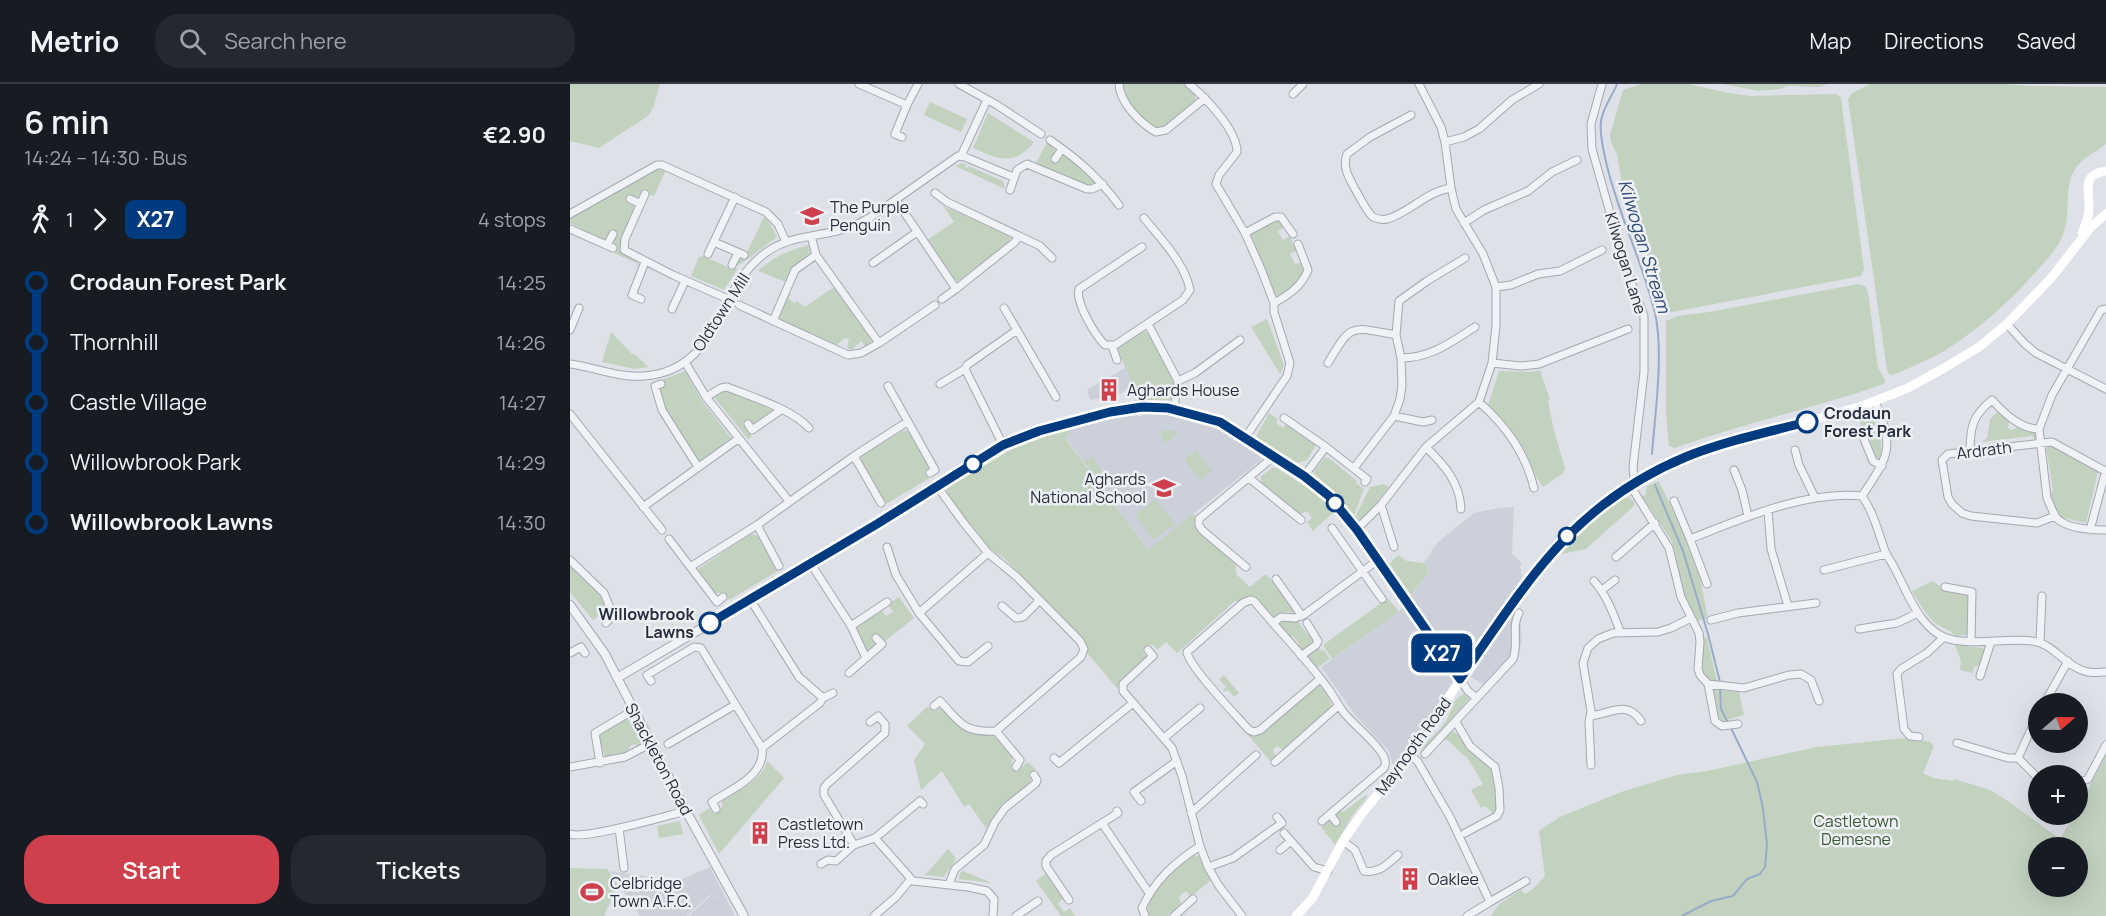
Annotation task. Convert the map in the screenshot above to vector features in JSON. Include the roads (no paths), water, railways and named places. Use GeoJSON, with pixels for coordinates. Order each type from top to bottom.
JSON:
{"type":"FeatureCollection","features":[{"type":"Feature","properties":{"kind":"main road"},"geometry":{"type":"LineString","coordinates":[[2065,260],[2088,218],[2089,200],[2086,189],[2088,183],[2104,170]]}},
{"type":"Feature","properties":{"kind":"main road"},"geometry":{"type":"LineString","coordinates":[[2065,260],[2091,227],[2106,213],[2089,200]]}},
{"type":"Feature","properties":{"kind":"main road","name":"Maynooth Road"},"geometry":{"type":"LineString","coordinates":[[1296,916],[1311,899],[1343,841],[1410,754],[1520,592],[1555,549],[1589,515],[1633,483],[1696,453],[1875,401],[1908,388],[1979,346],[2007,324],[2040,291],[2065,260]]}},
{"type":"Feature","properties":{"kind":"street"},"geometry":{"type":"LineString","coordinates":[[859,84],[907,105]]}},
{"type":"Feature","properties":{"kind":"street"},"geometry":{"type":"LineString","coordinates":[[902,137],[895,134],[918,84]]}},
{"type":"Feature","properties":{"kind":"street"},"geometry":{"type":"LineString","coordinates":[[959,84],[1041,134]]}},
{"type":"Feature","properties":{"kind":"street"},"geometry":{"type":"LineString","coordinates":[[1119,84],[1123,100],[1146,126],[1156,132],[1166,130],[1205,98]]}},
{"type":"Feature","properties":{"kind":"street"},"geometry":{"type":"LineString","coordinates":[[1189,84],[1205,98],[1238,149],[1235,157],[1219,175],[1216,184],[1245,233],[1274,303],[1274,312],[1290,363],[1287,376],[1245,438]]}},
{"type":"Feature","properties":{"kind":"street"},"geometry":{"type":"LineString","coordinates":[[1293,94],[1303,84]]}},
{"type":"Feature","properties":{"kind":"street"},"geometry":{"type":"LineString","coordinates":[[1357,530],[1381,505],[1426,447],[1479,402],[1492,363],[1496,326],[1496,286],[1483,254],[1456,209],[1450,188],[1445,142],[1435,112],[1419,84]]}},
{"type":"Feature","properties":{"kind":"street"},"geometry":{"type":"LineString","coordinates":[[1445,142],[1464,137],[1479,129],[1512,100],[1539,84]]}},
{"type":"Feature","properties":{"kind":"street","name":"Kilwogan Lane"},"geometry":{"type":"LineString","coordinates":[[1602,84],[1592,124],[1592,149],[1624,266],[1644,316],[1644,372],[1633,483]]}},
{"type":"Feature","properties":{"kind":"street"},"geometry":{"type":"LineString","coordinates":[[987,99],[961,156],[1013,177]]}},
{"type":"Feature","properties":{"kind":"street"},"geometry":{"type":"LineString","coordinates":[[1412,115],[1368,138],[1347,154],[1346,167],[1352,184],[1371,215],[1380,219],[1390,218],[1432,194],[1450,188]]}},
{"type":"Feature","properties":{"kind":"street"},"geometry":{"type":"LineString","coordinates":[[1018,130],[1023,122]]}},
{"type":"Feature","properties":{"kind":"street"},"geometry":{"type":"LineString","coordinates":[[1050,140],[1076,158],[1103,184],[1119,205]]}},
{"type":"Feature","properties":{"kind":"street"},"geometry":{"type":"LineString","coordinates":[[1055,159],[1062,149]]}},
{"type":"Feature","properties":{"kind":"street","name":"Oldtown Mill"},"geometry":{"type":"LineString","coordinates":[[570,364],[639,376],[658,373],[685,362],[714,329],[728,299],[742,277],[769,250],[786,242],[856,225],[896,200],[954,158],[961,156]]}},
{"type":"Feature","properties":{"kind":"street"},"geometry":{"type":"LineString","coordinates":[[1464,223],[1484,210],[1528,191],[1552,172],[1577,160]]}},
{"type":"Feature","properties":{"kind":"street"},"geometry":{"type":"LineString","coordinates":[[1010,190],[1017,170],[1027,164],[1087,189],[1103,184]]}},
{"type":"Feature","properties":{"kind":"street"},"geometry":{"type":"LineString","coordinates":[[570,214],[659,165],[770,214],[778,224],[786,242]]}},
{"type":"Feature","properties":{"kind":"street"},"geometry":{"type":"LineString","coordinates":[[935,193],[947,202],[1040,246],[1052,258]]}},
{"type":"Feature","properties":{"kind":"street"},"geometry":{"type":"LineString","coordinates":[[645,194],[627,234],[623,249],[625,252],[728,299]]}},
{"type":"Feature","properties":{"kind":"street"},"geometry":{"type":"LineString","coordinates":[[708,254],[735,198]]}},
{"type":"Feature","properties":{"kind":"street"},"geometry":{"type":"LineString","coordinates":[[630,199],[641,204]]}},
{"type":"Feature","properties":{"kind":"street"},"geometry":{"type":"LineString","coordinates":[[896,200],[956,289]]}},
{"type":"Feature","properties":{"kind":"street"},"geometry":{"type":"LineString","coordinates":[[1245,233],[1275,217],[1281,217],[1293,234]]}},
{"type":"Feature","properties":{"kind":"street"},"geometry":{"type":"LineString","coordinates":[[1112,346],[1183,300],[1190,290],[1178,264],[1143,218]]}},
{"type":"Feature","properties":{"kind":"street"},"geometry":{"type":"LineString","coordinates":[[570,229],[610,247],[613,234]]}},
{"type":"Feature","properties":{"kind":"street"},"geometry":{"type":"LineString","coordinates":[[873,263],[917,232]]}},
{"type":"Feature","properties":{"kind":"street"},"geometry":{"type":"LineString","coordinates":[[811,236],[816,255],[879,343]]}},
{"type":"Feature","properties":{"kind":"street"},"geometry":{"type":"LineString","coordinates":[[942,300],[1015,243],[1019,236]]}},
{"type":"Feature","properties":{"kind":"street"},"geometry":{"type":"LineString","coordinates":[[714,242],[741,254],[732,265]]}},
{"type":"Feature","properties":{"kind":"street"},"geometry":{"type":"LineString","coordinates":[[1274,303],[1288,295],[1305,279],[1308,270],[1298,244]]}},
{"type":"Feature","properties":{"kind":"street"},"geometry":{"type":"LineString","coordinates":[[1117,360],[1112,346],[1102,342],[1090,321],[1078,298],[1079,289],[1142,247]]}},
{"type":"Feature","properties":{"kind":"street"},"geometry":{"type":"LineString","coordinates":[[1496,286],[1511,285],[1538,274],[1560,271],[1602,250]]}},
{"type":"Feature","properties":{"kind":"street"},"geometry":{"type":"LineString","coordinates":[[773,321],[795,270],[816,255]]}},
{"type":"Feature","properties":{"kind":"street"},"geometry":{"type":"LineString","coordinates":[[1354,468],[1394,416],[1402,385],[1401,358],[1396,335],[1397,310],[1401,299],[1465,258]]}},
{"type":"Feature","properties":{"kind":"street"},"geometry":{"type":"LineString","coordinates":[[641,299],[632,295],[645,262]]}},
{"type":"Feature","properties":{"kind":"street"},"geometry":{"type":"LineString","coordinates":[[672,309],[685,281]]}},
{"type":"Feature","properties":{"kind":"street"},"geometry":{"type":"LineString","coordinates":[[2106,302],[2066,368],[2039,429],[2047,498],[2055,516],[2061,522],[2090,530],[2106,531]]}},
{"type":"Feature","properties":{"kind":"street"},"geometry":{"type":"LineString","coordinates":[[739,304],[852,356],[879,343],[935,304]]}},
{"type":"Feature","properties":{"kind":"street"},"geometry":{"type":"LineString","coordinates":[[570,330],[579,308]]}},
{"type":"Feature","properties":{"kind":"street"},"geometry":{"type":"LineString","coordinates":[[1004,308],[1056,397]]}},
{"type":"Feature","properties":{"kind":"street"},"geometry":{"type":"LineString","coordinates":[[1148,324],[1178,381],[1174,408]]}},
{"type":"Feature","properties":{"kind":"street"},"geometry":{"type":"LineString","coordinates":[[2007,324],[2036,353],[2106,389]]}},
{"type":"Feature","properties":{"kind":"street"},"geometry":{"type":"LineString","coordinates":[[1401,358],[1412,359],[1433,354],[1475,327]]}},
{"type":"Feature","properties":{"kind":"street"},"geometry":{"type":"LineString","coordinates":[[1328,363],[1343,337],[1352,331],[1366,329],[1396,335]]}},
{"type":"Feature","properties":{"kind":"street"},"geometry":{"type":"LineString","coordinates":[[1492,363],[1521,366],[1539,364],[1628,329]]}},
{"type":"Feature","properties":{"kind":"street"},"geometry":{"type":"LineString","coordinates":[[940,384],[965,369],[967,365],[1017,330]]}},
{"type":"Feature","properties":{"kind":"street"},"geometry":{"type":"LineString","coordinates":[[1178,381],[1195,373],[1240,340]]}},
{"type":"Feature","properties":{"kind":"street","name":"Oldtown Mill"},"geometry":{"type":"LineString","coordinates":[[685,362],[706,397],[789,501]]}},
{"type":"Feature","properties":{"kind":"street"},"geometry":{"type":"LineString","coordinates":[[965,369],[1003,445]]}},
{"type":"Feature","properties":{"kind":"street"},"geometry":{"type":"LineString","coordinates":[[661,384],[655,386],[659,404],[698,467]]}},
{"type":"Feature","properties":{"kind":"street"},"geometry":{"type":"LineString","coordinates":[[888,386],[935,470],[930,473]]}},
{"type":"Feature","properties":{"kind":"street"},"geometry":{"type":"LineString","coordinates":[[706,397],[721,388],[728,387],[802,420],[808,428]]}},
{"type":"Feature","properties":{"kind":"street","name":"Ardrath"},"geometry":{"type":"LineString","coordinates":[[1970,451],[1970,435],[1978,410],[1992,400],[2013,424],[2039,429]]}},
{"type":"Feature","properties":{"kind":"street"},"geometry":{"type":"LineString","coordinates":[[1862,496],[1888,453],[1889,443],[1875,401]]}},
{"type":"Feature","properties":{"kind":"street"},"geometry":{"type":"LineString","coordinates":[[1479,402],[1499,420],[1509,434],[1526,462],[1534,488]]}},
{"type":"Feature","properties":{"kind":"street"},"geometry":{"type":"LineString","coordinates":[[617,678],[811,564],[1003,445],[1049,428],[1110,412],[1142,407],[1174,408],[1220,422],[1304,476],[1329,496],[1357,530],[1468,691],[1477,698]]}},
{"type":"Feature","properties":{"kind":"street"},"geometry":{"type":"LineString","coordinates":[[748,424],[752,430],[781,410]]}},
{"type":"Feature","properties":{"kind":"street"},"geometry":{"type":"LineString","coordinates":[[570,414],[662,530]]}},
{"type":"Feature","properties":{"kind":"street"},"geometry":{"type":"LineString","coordinates":[[1394,416],[1423,422],[1432,420]]}},
{"type":"Feature","properties":{"kind":"street"},"geometry":{"type":"LineString","coordinates":[[1284,418],[1354,468],[1367,479],[1365,482]]}},
{"type":"Feature","properties":{"kind":"street"},"geometry":{"type":"LineString","coordinates":[[690,567],[757,525],[854,456],[907,422]]}},
{"type":"Feature","properties":{"kind":"street"},"geometry":{"type":"LineString","coordinates":[[643,507],[738,439]]}},
{"type":"Feature","properties":{"kind":"street"},"geometry":{"type":"LineString","coordinates":[[1864,439],[1873,461],[1882,466]]}},
{"type":"Feature","properties":{"kind":"street","name":"Ardrath"},"geometry":{"type":"LineString","coordinates":[[2055,516],[2037,523],[1971,516],[1956,509],[1949,501],[1946,492],[1943,458],[1948,454],[2052,442],[2106,470],[2090,530]]}},
{"type":"Feature","properties":{"kind":"street"},"geometry":{"type":"LineString","coordinates":[[1304,476],[1326,447]]}},
{"type":"Feature","properties":{"kind":"street"},"geometry":{"type":"LineString","coordinates":[[1426,447],[1445,465],[1458,489],[1461,509]]}},
{"type":"Feature","properties":{"kind":"street"},"geometry":{"type":"LineString","coordinates":[[1795,450],[1799,465],[1815,498]]}},
{"type":"Feature","properties":{"kind":"street"},"geometry":{"type":"LineString","coordinates":[[854,456],[881,503]]}},
{"type":"Feature","properties":{"kind":"street"},"geometry":{"type":"LineString","coordinates":[[1246,567],[1229,550],[1202,530],[1198,522],[1201,516],[1273,458]]}},
{"type":"Feature","properties":{"kind":"street"},"geometry":{"type":"LineString","coordinates":[[1734,470],[1743,492],[1748,516]]}},
{"type":"Feature","properties":{"kind":"street"},"geometry":{"type":"LineString","coordinates":[[1249,478],[1301,520]]}},
{"type":"Feature","properties":{"kind":"street"},"geometry":{"type":"LineString","coordinates":[[1633,483],[1669,548],[1681,597],[1700,638],[1698,671],[1708,684],[1713,718],[1719,725],[1732,725]]}},
{"type":"Feature","properties":{"kind":"street"},"geometry":{"type":"LineString","coordinates":[[934,706],[940,701],[961,724],[970,730],[996,731],[1083,653],[1083,645],[1080,641],[1017,577],[988,553],[937,486]]}},
{"type":"Feature","properties":{"kind":"street"},"geometry":{"type":"LineString","coordinates":[[1690,539],[1748,516],[1815,498],[1840,494],[1862,496]]}},
{"type":"Feature","properties":{"kind":"street"},"geometry":{"type":"LineString","coordinates":[[1862,496],[1872,513],[1886,554],[1918,613],[1934,630],[1944,637],[1971,641],[2031,640],[2040,642],[2087,672],[2106,672]]}},
{"type":"Feature","properties":{"kind":"street"},"geometry":{"type":"LineString","coordinates":[[1674,501],[1707,584]]}},
{"type":"Feature","properties":{"kind":"street"},"geometry":{"type":"LineString","coordinates":[[1381,505],[1394,547]]}},
{"type":"Feature","properties":{"kind":"street"},"geometry":{"type":"LineString","coordinates":[[1768,510],[1771,549],[1788,606]]}},
{"type":"Feature","properties":{"kind":"street"},"geometry":{"type":"LineString","coordinates":[[1616,557],[1655,523]]}},
{"type":"Feature","properties":{"kind":"street"},"geometry":{"type":"LineString","coordinates":[[757,525],[779,566]]}},
{"type":"Feature","properties":{"kind":"street"},"geometry":{"type":"LineString","coordinates":[[1332,528],[1382,599]]}},
{"type":"Feature","properties":{"kind":"street"},"geometry":{"type":"LineString","coordinates":[[669,540],[717,602],[723,597]]}},
{"type":"Feature","properties":{"kind":"street"},"geometry":{"type":"LineString","coordinates":[[886,547],[896,575],[919,613],[959,661],[968,662],[988,646]]}},
{"type":"Feature","properties":{"kind":"street"},"geometry":{"type":"LineString","coordinates":[[919,613],[988,553]]}},
{"type":"Feature","properties":{"kind":"street"},"geometry":{"type":"LineString","coordinates":[[1824,570],[1886,554]]}},
{"type":"Feature","properties":{"kind":"street"},"geometry":{"type":"LineString","coordinates":[[570,560],[604,593],[613,615],[606,622]]}},
{"type":"Feature","properties":{"kind":"street"},"geometry":{"type":"LineString","coordinates":[[1273,623],[1281,617],[1304,619],[1378,560]]}},
{"type":"Feature","properties":{"kind":"street"},"geometry":{"type":"LineString","coordinates":[[811,564],[851,626],[866,658]]}},
{"type":"Feature","properties":{"kind":"street"},"geometry":{"type":"LineString","coordinates":[[1276,579],[1316,636],[1317,643],[1300,656]]}},
{"type":"Feature","properties":{"kind":"street"},"geometry":{"type":"LineString","coordinates":[[1602,590],[1615,580]]}},
{"type":"Feature","properties":{"kind":"street"},"geometry":{"type":"LineString","coordinates":[[1593,581],[1602,590],[1620,631]]}},
{"type":"Feature","properties":{"kind":"street"},"geometry":{"type":"LineString","coordinates":[[1945,587],[1972,592],[1971,641]]}},
{"type":"Feature","properties":{"kind":"street"},"geometry":{"type":"LineString","coordinates":[[2040,642],[2042,596]]}},
{"type":"Feature","properties":{"kind":"street"},"geometry":{"type":"LineString","coordinates":[[750,599],[799,677],[823,698]]}},
{"type":"Feature","properties":{"kind":"street"},"geometry":{"type":"LineString","coordinates":[[1002,606],[1010,615],[1017,618],[1023,617],[1040,600]]}},
{"type":"Feature","properties":{"kind":"street"},"geometry":{"type":"LineString","coordinates":[[1320,679],[1260,730],[1254,732],[1249,730],[1187,655],[1188,649],[1246,601],[1254,601],[1320,679],[1338,706],[1383,755],[1386,764],[1383,768],[1322,821]]}},
{"type":"Feature","properties":{"kind":"street"},"geometry":{"type":"LineString","coordinates":[[851,626],[887,602]]}},
{"type":"Feature","properties":{"kind":"street"},"geometry":{"type":"LineString","coordinates":[[1711,620],[1738,613],[1816,603]]}},
{"type":"Feature","properties":{"kind":"street","name":"Shackleton Road"},"geometry":{"type":"LineString","coordinates":[[570,605],[605,654],[686,811],[744,916]]}},
{"type":"Feature","properties":{"kind":"street"},"geometry":{"type":"LineString","coordinates":[[1425,754],[1513,659],[1516,647],[1516,618],[1519,613]]}},
{"type":"Feature","properties":{"kind":"street"},"geometry":{"type":"LineString","coordinates":[[1859,629],[1897,623],[1918,613]]}},
{"type":"Feature","properties":{"kind":"street"},"geometry":{"type":"LineString","coordinates":[[1591,765],[1589,729],[1591,716],[1584,673],[1585,652],[1598,639],[1620,631],[1658,632],[1691,618]]}},
{"type":"Feature","properties":{"kind":"street"},"geometry":{"type":"LineString","coordinates":[[1919,737],[1907,734],[1903,726],[1897,674],[1901,669],[1927,654],[1944,637]]}},
{"type":"Feature","properties":{"kind":"street"},"geometry":{"type":"LineString","coordinates":[[849,673],[882,644],[876,638]]}},
{"type":"Feature","properties":{"kind":"street"},"geometry":{"type":"LineString","coordinates":[[1980,676],[1991,642]]}},
{"type":"Feature","properties":{"kind":"street"},"geometry":{"type":"LineString","coordinates":[[570,653],[581,647],[585,653]]}},
{"type":"Feature","properties":{"kind":"street"},"geometry":{"type":"LineString","coordinates":[[651,681],[647,675],[694,647],[701,648],[762,748],[762,765],[756,773],[712,802],[716,809]]}},
{"type":"Feature","properties":{"kind":"street"},"geometry":{"type":"LineString","coordinates":[[1148,651],[1153,656],[1123,684],[1123,692],[1164,738],[1177,761],[1208,867],[1242,916]]}},
{"type":"Feature","properties":{"kind":"street"},"geometry":{"type":"LineString","coordinates":[[2050,693],[2068,661]]}},
{"type":"Feature","properties":{"kind":"street"},"geometry":{"type":"LineString","coordinates":[[1708,684],[1748,687],[1798,673],[1811,680],[1815,697]]}},
{"type":"Feature","properties":{"kind":"street"},"geometry":{"type":"LineString","coordinates":[[762,748],[820,703],[823,698],[833,693]]}},
{"type":"Feature","properties":{"kind":"street"},"geometry":{"type":"LineString","coordinates":[[1054,758],[1059,763],[1132,703]]}},
{"type":"Feature","properties":{"kind":"street"},"geometry":{"type":"LineString","coordinates":[[668,744],[735,705]]}},
{"type":"Feature","properties":{"kind":"street"},"geometry":{"type":"LineString","coordinates":[[1275,762],[1280,753],[1338,706]]}},
{"type":"Feature","properties":{"kind":"street"},"geometry":{"type":"LineString","coordinates":[[1164,738],[1200,708]]}},
{"type":"Feature","properties":{"kind":"street"},"geometry":{"type":"LineString","coordinates":[[1591,716],[1628,709],[1635,712],[1641,721]]}},
{"type":"Feature","properties":{"kind":"street"},"geometry":{"type":"LineString","coordinates":[[600,763],[595,733],[627,714]]}},
{"type":"Feature","properties":{"kind":"street"},"geometry":{"type":"LineString","coordinates":[[854,845],[824,795],[824,789],[885,733],[885,725],[878,716],[870,722]]}},
{"type":"Feature","properties":{"kind":"street"},"geometry":{"type":"LineString","coordinates":[[1456,722],[1470,746],[1495,768],[1499,788],[1500,810],[1497,816],[1465,833]]}},
{"type":"Feature","properties":{"kind":"street"},"geometry":{"type":"LineString","coordinates":[[996,731],[1020,760],[1016,767]]}},
{"type":"Feature","properties":{"kind":"street"},"geometry":{"type":"LineString","coordinates":[[2018,758],[2028,736]]}},
{"type":"Feature","properties":{"kind":"street"},"geometry":{"type":"LineString","coordinates":[[1957,743],[2008,758],[2018,758],[2028,768]]}},
{"type":"Feature","properties":{"kind":"street"},"geometry":{"type":"LineString","coordinates":[[2088,779],[2106,745]]}},
{"type":"Feature","properties":{"kind":"street"},"geometry":{"type":"LineString","coordinates":[[570,767],[625,757],[646,746]]}},
{"type":"Feature","properties":{"kind":"street"},"geometry":{"type":"LineString","coordinates":[[1410,754],[1418,762],[1450,817],[1490,902]]}},
{"type":"Feature","properties":{"kind":"street"},"geometry":{"type":"LineString","coordinates":[[1191,813],[1256,755]]}},
{"type":"Feature","properties":{"kind":"street"},"geometry":{"type":"LineString","coordinates":[[1141,801],[1134,792],[1177,761]]}},
{"type":"Feature","properties":{"kind":"street"},"geometry":{"type":"LineString","coordinates":[[950,884],[957,867],[984,845],[995,822],[1005,809],[1036,783],[1034,775]]}},
{"type":"Feature","properties":{"kind":"street"},"geometry":{"type":"LineString","coordinates":[[821,864],[828,860],[836,861],[854,845],[875,838],[920,801],[923,804]]}},
{"type":"Feature","properties":{"kind":"street"},"geometry":{"type":"LineString","coordinates":[[570,834],[577,836],[619,828],[686,811]]}},
{"type":"Feature","properties":{"kind":"street"},"geometry":{"type":"LineString","coordinates":[[1069,900],[1046,866],[1046,861],[1051,855],[1118,813],[1117,811]]}},
{"type":"Feature","properties":{"kind":"street"},"geometry":{"type":"LineString","coordinates":[[1330,814],[1336,822]]}},
{"type":"Feature","properties":{"kind":"street"},"geometry":{"type":"LineString","coordinates":[[1208,867],[1233,858],[1282,823],[1277,817]]}},
{"type":"Feature","properties":{"kind":"street"},"geometry":{"type":"LineString","coordinates":[[1102,823],[1149,892]]}},
{"type":"Feature","properties":{"kind":"street"},"geometry":{"type":"LineString","coordinates":[[619,828],[624,868]]}},
{"type":"Feature","properties":{"kind":"street"},"geometry":{"type":"LineString","coordinates":[[1284,833],[1314,867],[1328,871]]}},
{"type":"Feature","properties":{"kind":"street"},"geometry":{"type":"LineString","coordinates":[[875,838],[910,880],[987,891],[994,899],[993,916]]}},
{"type":"Feature","properties":{"kind":"street"},"geometry":{"type":"LineString","coordinates":[[1280,850],[1291,841]]}},
{"type":"Feature","properties":{"kind":"street"},"geometry":{"type":"LineString","coordinates":[[1343,841],[1355,850],[1364,872],[1378,872],[1398,855]]}},
{"type":"Feature","properties":{"kind":"street"},"geometry":{"type":"LineString","coordinates":[[1145,916],[1142,908],[1149,892],[1178,861],[1200,846]]}},
{"type":"Feature","properties":{"kind":"street"},"geometry":{"type":"LineString","coordinates":[[874,916],[896,897],[910,880]]}},
{"type":"Feature","properties":{"kind":"street"},"geometry":{"type":"LineString","coordinates":[[1467,916],[1526,881]]}},
{"type":"Feature","properties":{"kind":"street"},"geometry":{"type":"LineString","coordinates":[[1174,916],[1193,899]]}},
{"type":"Feature","properties":{"kind":"street"},"geometry":{"type":"LineString","coordinates":[[1016,916],[1038,901]]}},
{"type":"Feature","properties":{"kind":"waterway","name":"Kilwogan Stream"},"geometry":{"type":"LineString","coordinates":[[1617,84],[1604,111],[1601,132],[1612,185],[1650,294],[1658,329],[1658,383],[1652,454]]}},
{"type":"Feature","properties":{"kind":"waterway","name":"Kilwogan Stream"},"geometry":{"type":"LineString","coordinates":[[1655,485],[1683,551],[1720,682]]}},
{"type":"Feature","properties":{"kind":"waterway","name":"Kilwogan Stream"},"geometry":{"type":"LineString","coordinates":[[1720,688],[1721,709],[1728,723]]}},
{"type":"Feature","properties":{"kind":"waterway"},"geometry":{"type":"LineString","coordinates":[[1682,916],[1711,901],[1733,896],[1747,879],[1760,874],[1765,867],[1767,845],[1763,808],[1757,782],[1731,728]]}},
{"type":"Feature","properties":{"kind":"place","name":"The Purple Penguin"},"geometry":{"type":"Point","coordinates":[812,216]}},
{"type":"Feature","properties":{"kind":"place","name":"Aghards House"},"geometry":{"type":"Point","coordinates":[1109,390]}},
{"type":"Feature","properties":{"kind":"place","name":"Crodaun Forest Park"},"geometry":{"type":"Point","coordinates":[1807,422]}},
{"type":"Feature","properties":{"kind":"place","name":"Aghards National School"},"geometry":{"type":"Point","coordinates":[1164,488]}},
{"type":"Feature","properties":{"kind":"place","name":"Willowbrook Lawns"},"geometry":{"type":"Point","coordinates":[710,623]}},
{"type":"Feature","properties":{"kind":"place","name":"Castletown Press Ltd."},"geometry":{"type":"Point","coordinates":[760,833]}},
{"type":"Feature","properties":{"kind":"place","name":"Oaklee"},"geometry":{"type":"Point","coordinates":[1410,879]}},
{"type":"Feature","properties":{"kind":"place","name":"Celbridge Town A.F.C."},"geometry":{"type":"Point","coordinates":[592,892]}},
{"type":"Feature","properties":{"kind":"park label","name":"Castletown Demesne"},"geometry":{"type":"Point","coordinates":[1856,830]}}]}
